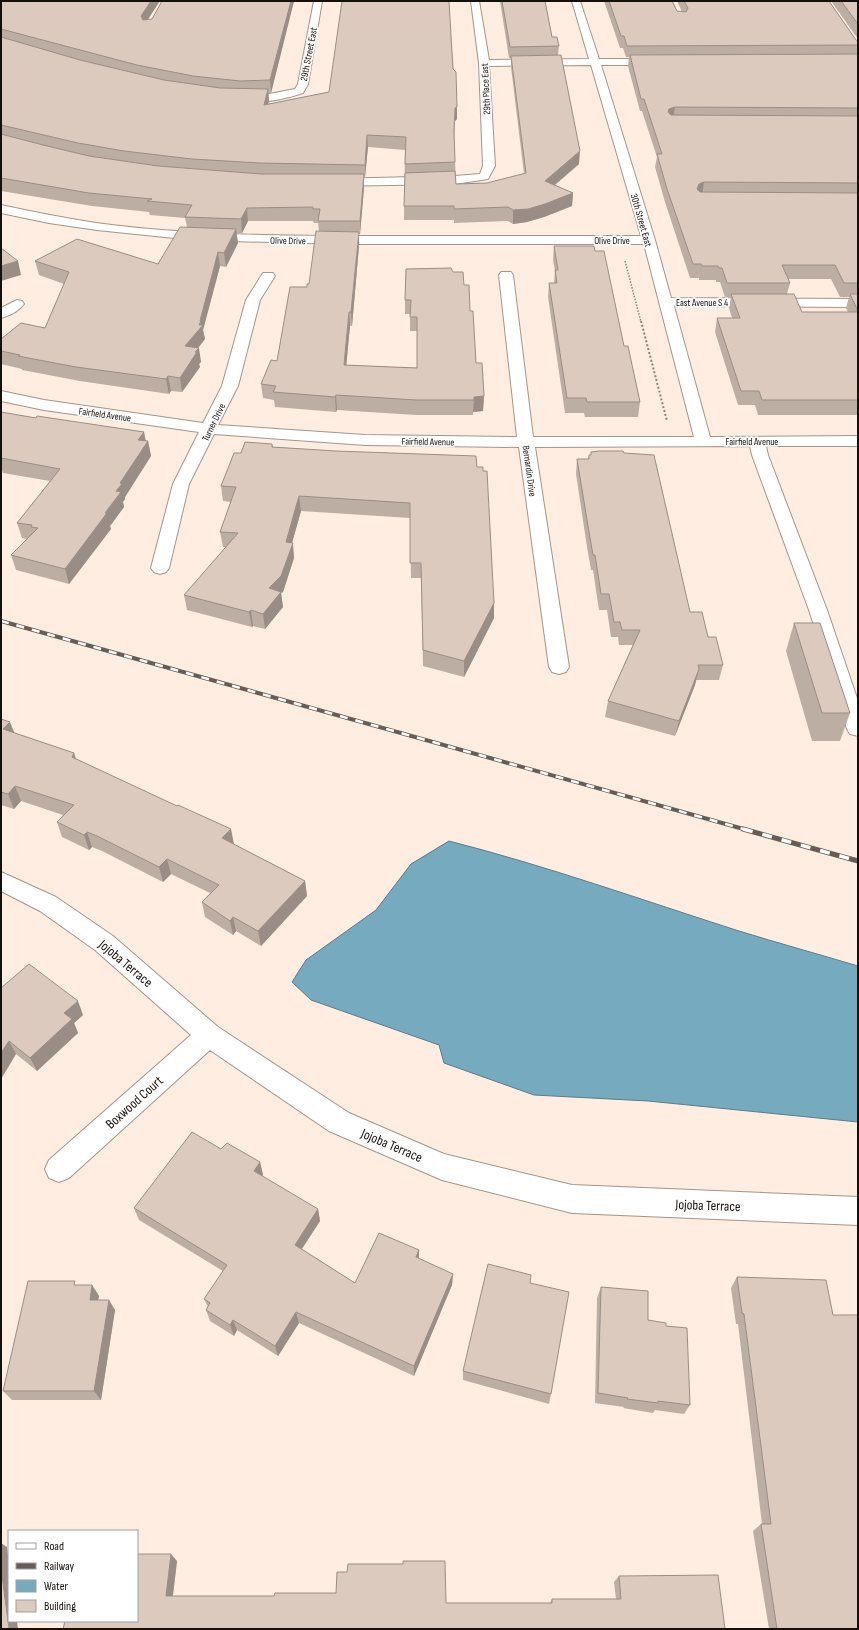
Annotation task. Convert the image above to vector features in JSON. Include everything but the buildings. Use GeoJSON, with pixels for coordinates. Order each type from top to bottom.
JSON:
{"type":"FeatureCollection","features":[{"type":"Feature","properties":{"kind":"street","name":"29th Street East"},"geometry":{"type":"LineString","coordinates":[[227,96],[262,98],[284,97],[299,91],[303,84],[318,1]]}},
{"type":"Feature","properties":{"kind":"street","name":"29th Place East"},"geometry":{"type":"LineString","coordinates":[[323,184],[455,180],[484,177],[489,166],[484,63],[475,1]]}},
{"type":"Feature","properties":{"kind":"street","name":"30th Street East"},"geometry":{"type":"LineString","coordinates":[[576,1],[649,240],[702,441]]}},
{"type":"Feature","properties":{"kind":"street"},"geometry":{"type":"LineString","coordinates":[[484,63],[667,62]]}},
{"type":"Feature","properties":{"kind":"street","name":"Olive Drive"},"geometry":{"type":"LineString","coordinates":[[1,208],[96,226],[180,235],[253,239],[649,240]]}},
{"type":"Feature","properties":{"kind":"street","name":"Bernardin Drive"},"geometry":{"type":"LineString","coordinates":[[506,275],[526,442],[559,667]]}},
{"type":"Feature","properties":{"kind":"street","name":"Turner Drive"},"geometry":{"type":"LineString","coordinates":[[160,568],[181,484],[210,429],[230,386],[253,300],[268,276]]}},
{"type":"Feature","properties":{"kind":"street","name":"East Avenue S 4"},"geometry":{"type":"LineString","coordinates":[[665,302],[858,303]]}},
{"type":"Feature","properties":{"kind":"street"},"geometry":{"type":"LineString","coordinates":[[1,314],[17,304]]}},
{"type":"Feature","properties":{"kind":"street","name":"Fairfield Avenue"},"geometry":{"type":"LineString","coordinates":[[1,396],[44,405],[210,429],[364,440],[526,442],[858,441]]}},
{"type":"Feature","properties":{"kind":"street"},"geometry":{"type":"LineString","coordinates":[[757,441],[760,455],[818,610],[858,729]]}},
{"type":"Feature","properties":{"kind":"street","name":"Jojoba Terrace"},"geometry":{"type":"LineString","coordinates":[[1,881],[48,904],[104,943],[210,1035],[339,1122],[442,1167],[572,1199],[858,1211]]}},
{"type":"Feature","properties":{"kind":"street","name":"Boxwood Court"},"geometry":{"type":"LineString","coordinates":[[59,1169],[210,1035]]}},
{"type":"Feature","properties":{"kind":"path"},"geometry":{"type":"LineString","coordinates":[[625,258],[667,417],[667,425]]}},
{"type":"Feature","properties":{"kind":"water"},"geometry":{"type":"Polygon","coordinates":[[[449,841],[558,872],[739,931],[858,966],[858,1122],[648,1101],[534,1095],[444,1063],[439,1045],[311,1000],[292,982],[306,960],[376,910],[411,864],[449,841]]]}},
{"type":"Feature","properties":{"kind":"railway"},"geometry":{"type":"LineString","coordinates":[[1,621],[747,830]]}},
{"type":"Feature","properties":{"kind":"railway"},"geometry":{"type":"LineString","coordinates":[[743,829],[858,861]]}}]}
